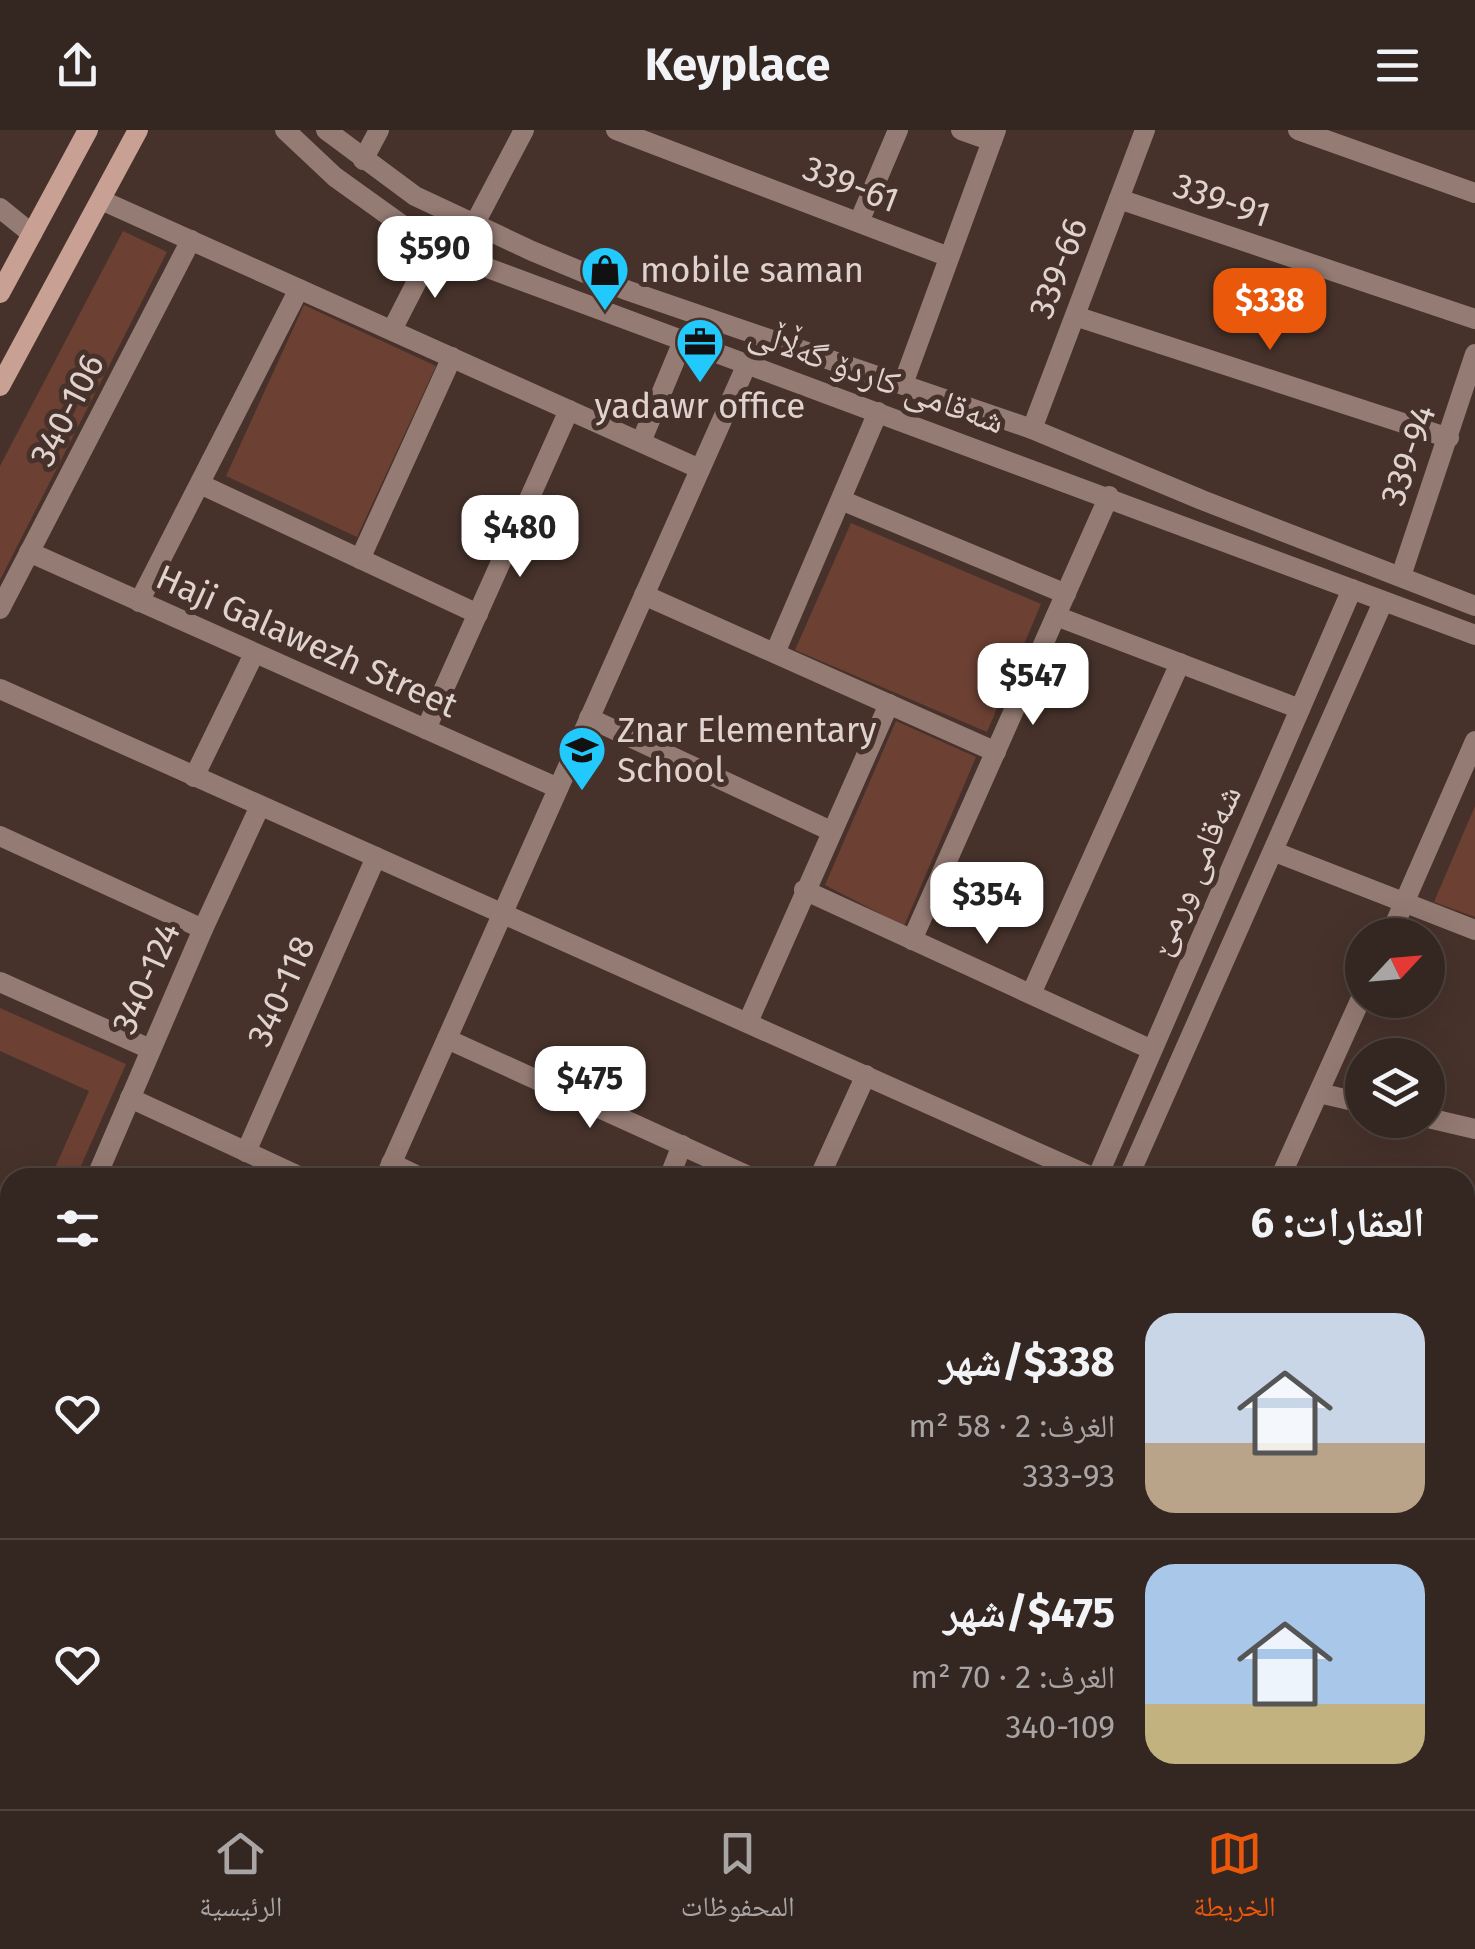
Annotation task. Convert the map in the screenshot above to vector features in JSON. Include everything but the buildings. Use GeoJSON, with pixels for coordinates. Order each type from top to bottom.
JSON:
{"type":"FeatureCollection","features":[{"type":"Feature","properties":{"kind":"main road"},"geometry":{"type":"LineString","coordinates":[[0,293],[88,130]]}},
{"type":"Feature","properties":{"kind":"main road"},"geometry":{"type":"LineString","coordinates":[[0,386],[138,130]]}},
{"type":"Feature","properties":{"kind":"street","name":"شەقامی کاردۆ گەڵاڵی"},"geometry":{"type":"LineString","coordinates":[[285,130],[335,177],[434,248],[1475,635]]}},
{"type":"Feature","properties":{"kind":"street","name":"شەقامی کاردۆ گەڵاڵی"},"geometry":{"type":"LineString","coordinates":[[326,130],[415,196],[626,290],[1032,429],[1475,606]]}},
{"type":"Feature","properties":{"kind":"street"},"geometry":{"type":"LineString","coordinates":[[363,160],[379,130]]}},
{"type":"Feature","properties":{"kind":"street"},"geometry":{"type":"LineString","coordinates":[[474,225],[524,130]]}},
{"type":"Feature","properties":{"kind":"street","name":"339-61"},"geometry":{"type":"LineString","coordinates":[[616,130],[950,257]]}},
{"type":"Feature","properties":{"kind":"street"},"geometry":{"type":"LineString","coordinates":[[859,222],[898,130]]}},
{"type":"Feature","properties":{"kind":"street"},"geometry":{"type":"LineString","coordinates":[[902,384],[994,136],[961,130]]}},
{"type":"Feature","properties":{"kind":"street","name":"339-66"},"geometry":{"type":"LineString","coordinates":[[1032,429],[1144,130]]}},
{"type":"Feature","properties":{"kind":"street"},"geometry":{"type":"LineString","coordinates":[[1298,130],[1475,193]]}},
{"type":"Feature","properties":{"kind":"street","name":"339-91"},"geometry":{"type":"LineString","coordinates":[[1118,199],[1475,319]]}},
{"type":"Feature","properties":{"kind":"street"},"geometry":{"type":"LineString","coordinates":[[101,200],[700,469]]}},
{"type":"Feature","properties":{"kind":"street"},"geometry":{"type":"LineString","coordinates":[[0,208],[32,234]]}},
{"type":"Feature","properties":{"kind":"street","name":"340-106"},"geometry":{"type":"LineString","coordinates":[[0,609],[191,240]]}},
{"type":"Feature","properties":{"kind":"street"},"geometry":{"type":"LineString","coordinates":[[392,330],[434,248]]}},
{"type":"Feature","properties":{"kind":"street"},"geometry":{"type":"LineString","coordinates":[[140,602],[299,289]]}},
{"type":"Feature","properties":{"kind":"street"},"geometry":{"type":"LineString","coordinates":[[1075,316],[1449,438]]}},
{"type":"Feature","properties":{"kind":"street"},"geometry":{"type":"LineString","coordinates":[[641,442],[684,341]]}},
{"type":"Feature","properties":{"kind":"street","name":"339-94"},"geometry":{"type":"LineString","coordinates":[[1401,576],[1475,354]]}},
{"type":"Feature","properties":{"kind":"street"},"geometry":{"type":"LineString","coordinates":[[360,559],[452,358]]}},
{"type":"Feature","properties":{"kind":"street"},"geometry":{"type":"LineString","coordinates":[[389,1168],[747,364]]}},
{"type":"Feature","properties":{"kind":"street"},"geometry":{"type":"LineString","coordinates":[[426,730],[569,410]]}},
{"type":"Feature","properties":{"kind":"street"},"geometry":{"type":"LineString","coordinates":[[775,653],[878,412]]}},
{"type":"Feature","properties":{"kind":"street"},"geometry":{"type":"LineString","coordinates":[[200,484],[478,614]]}},
{"type":"Feature","properties":{"kind":"street"},"geometry":{"type":"LineString","coordinates":[[912,940],[1109,496]]}},
{"type":"Feature","properties":{"kind":"street"},"geometry":{"type":"LineString","coordinates":[[841,500],[1066,594]]}},
{"type":"Feature","properties":{"kind":"street"},"geometry":{"type":"LineString","coordinates":[[1192,527],[1202,500]]}},
{"type":"Feature","properties":{"kind":"street","name":"Haji Galawezh Street"},"geometry":{"type":"LineString","coordinates":[[29,552],[558,788]]}},
{"type":"Feature","properties":{"kind":"street","name":"شەقامی ورمێ"},"geometry":{"type":"LineString","coordinates":[[1100,1168],[1352,589]]}},
{"type":"Feature","properties":{"kind":"street"},"geometry":{"type":"LineString","coordinates":[[644,595],[996,752]]}},
{"type":"Feature","properties":{"kind":"street","name":"شەقامی ورمێ"},"geometry":{"type":"LineString","coordinates":[[1133,1168],[1383,602]]}},
{"type":"Feature","properties":{"kind":"street"},"geometry":{"type":"LineString","coordinates":[[1056,616],[1300,708]]}},
{"type":"Feature","properties":{"kind":"street"},"geometry":{"type":"LineString","coordinates":[[194,777],[254,654]]}},
{"type":"Feature","properties":{"kind":"street"},"geometry":{"type":"LineString","coordinates":[[1031,994],[1180,663]]}},
{"type":"Feature","properties":{"kind":"street"},"geometry":{"type":"LineString","coordinates":[[1,691],[1074,1168]]}},
{"type":"Feature","properties":{"kind":"street"},"geometry":{"type":"LineString","coordinates":[[748,1022],[889,704]]}},
{"type":"Feature","properties":{"kind":"street"},"geometry":{"type":"LineString","coordinates":[[589,718],[830,831]]}},
{"type":"Feature","properties":{"kind":"street"},"geometry":{"type":"LineString","coordinates":[[1398,918],[1468,773],[1475,741]]}},
{"type":"Feature","properties":{"kind":"street","name":"340-124"},"geometry":{"type":"LineString","coordinates":[[100,1168],[260,806]]}},
{"type":"Feature","properties":{"kind":"street"},"geometry":{"type":"LineString","coordinates":[[0,836],[203,929]]}},
{"type":"Feature","properties":{"kind":"street"},"geometry":{"type":"LineString","coordinates":[[1275,852],[1475,930]]}},
{"type":"Feature","properties":{"kind":"street","name":"340-118"},"geometry":{"type":"LineString","coordinates":[[246,1152],[376,856]]}},
{"type":"Feature","properties":{"kind":"street"},"geometry":{"type":"LineString","coordinates":[[804,890],[1150,1049]]}},
{"type":"Feature","properties":{"kind":"street"},"geometry":{"type":"LineString","coordinates":[[0,982],[150,1049]]}},
{"type":"Feature","properties":{"kind":"street"},"geometry":{"type":"LineString","coordinates":[[1285,1168],[1352,1018]]}},
{"type":"Feature","properties":{"kind":"street"},"geometry":{"type":"LineString","coordinates":[[446,1039],[731,1168]]}},
{"type":"Feature","properties":{"kind":"street"},"geometry":{"type":"LineString","coordinates":[[824,1168],[866,1075]]}},
{"type":"Feature","properties":{"kind":"street"},"geometry":{"type":"LineString","coordinates":[[1319,1093],[1345,1099]]}},
{"type":"Feature","properties":{"kind":"street"},"geometry":{"type":"LineString","coordinates":[[130,1098],[281,1168]]}},
{"type":"Feature","properties":{"kind":"street"},"geometry":{"type":"LineString","coordinates":[[1445,1122],[1475,1129]]}},
{"type":"Feature","properties":{"kind":"street"},"geometry":{"type":"LineString","coordinates":[[673,1168],[682,1145]]}},
{"type":"Feature","properties":{"kind":"shaded area"},"geometry":{"type":"Polygon","coordinates":[[[123,231],[167,252],[0,580],[0,466],[123,231]]]}},
{"type":"Feature","properties":{"kind":"shaded area"},"geometry":{"type":"Polygon","coordinates":[[[304,305],[436,366],[357,537],[226,476],[304,305]]]}},
{"type":"Feature","properties":{"kind":"shaded area"},"geometry":{"type":"Polygon","coordinates":[[[851,523],[1041,604],[987,732],[795,650],[851,523]]]}},
{"type":"Feature","properties":{"kind":"shaded area"},"geometry":{"type":"Polygon","coordinates":[[[896,721],[976,757],[904,926],[825,885],[896,721]]]}},
{"type":"Feature","properties":{"kind":"shaded area"},"geometry":{"type":"Polygon","coordinates":[[[1475,806],[1475,917],[1434,902],[1475,806]]]}},
{"type":"Feature","properties":{"kind":"shaded area"},"geometry":{"type":"Polygon","coordinates":[[[0,1008],[126,1064],[80,1168],[55,1168],[89,1091],[0,1051],[0,1008]]]}},
{"type":"Feature","properties":{"kind":"place","name":"mobile saman"},"geometry":{"type":"Point","coordinates":[605,312]}},
{"type":"Feature","properties":{"kind":"place","name":"yadawr office"},"geometry":{"type":"Point","coordinates":[700,384]}},
{"type":"Feature","properties":{"kind":"place","name":"Znar Elementary School"},"geometry":{"type":"Point","coordinates":[582,792]}}]}
